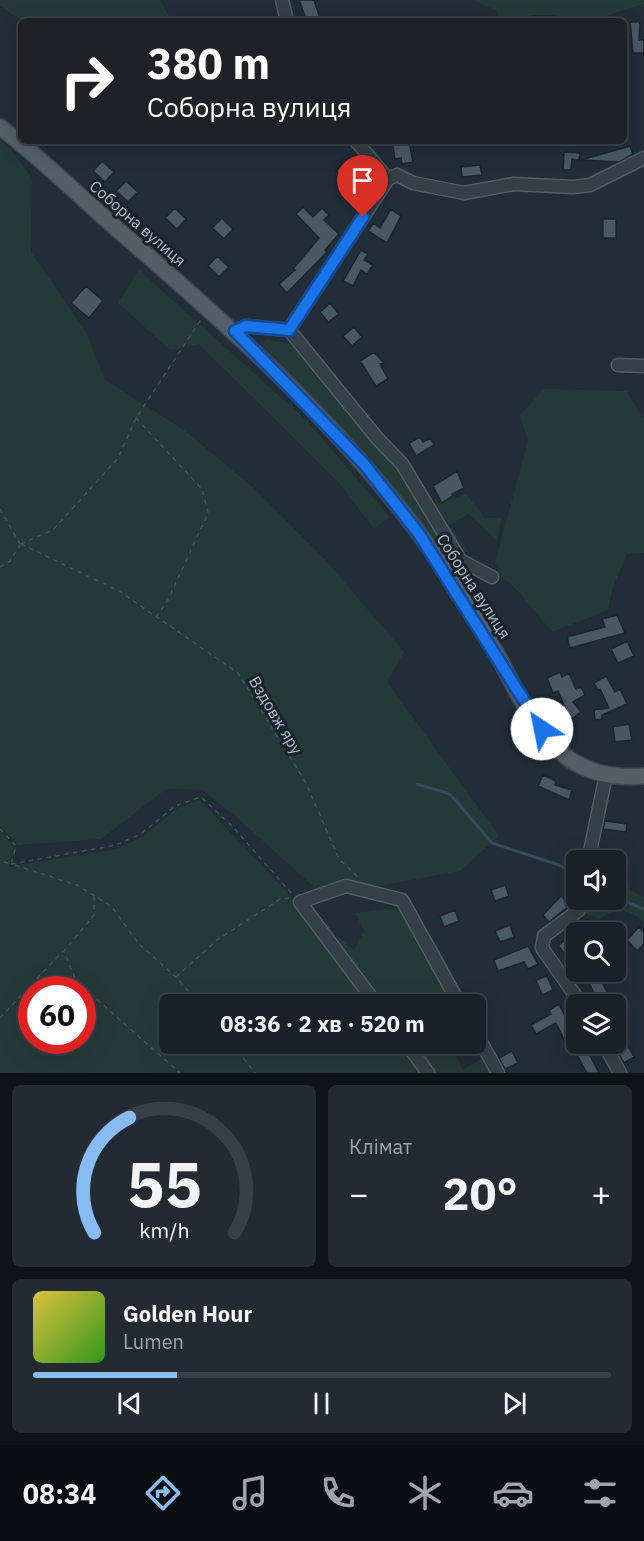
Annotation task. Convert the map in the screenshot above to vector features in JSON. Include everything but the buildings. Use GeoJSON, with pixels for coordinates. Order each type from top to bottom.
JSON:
{"type":"FeatureCollection","features":[{"type":"Feature","properties":{"kind":"main road","name":"Соборна вулиця"},"geometry":{"type":"LineString","coordinates":[[0,127],[18,142]]}},
{"type":"Feature","properties":{"kind":"main road","name":"Соборна вулиця"},"geometry":{"type":"LineString","coordinates":[[20,144],[235,331],[364,464],[419,534],[552,744],[578,764],[606,775],[644,776]]}},
{"type":"Feature","properties":{"kind":"street"},"geometry":{"type":"LineString","coordinates":[[282,0],[286,18]]}},
{"type":"Feature","properties":{"kind":"street"},"geometry":{"type":"LineString","coordinates":[[359,144],[388,179]]}},
{"type":"Feature","properties":{"kind":"street"},"geometry":{"type":"LineString","coordinates":[[235,331],[246,326],[289,330],[388,179],[397,175],[413,183],[464,193],[513,184],[573,187],[590,185],[644,158]]}},
{"type":"Feature","properties":{"kind":"street","name":"Соборна вулиця"},"geometry":{"type":"LineString","coordinates":[[289,330],[377,438],[402,464],[460,560],[492,577]]}},
{"type":"Feature","properties":{"kind":"street"},"geometry":{"type":"LineString","coordinates":[[618,365],[644,366]]}},
{"type":"Feature","properties":{"kind":"street"},"geometry":{"type":"LineString","coordinates":[[590,850],[606,775]]}},
{"type":"Feature","properties":{"kind":"street"},"geometry":{"type":"LineString","coordinates":[[369,994],[300,902],[346,886],[372,890],[402,900],[454,994]]}},
{"type":"Feature","properties":{"kind":"street"},"geometry":{"type":"LineString","coordinates":[[574,994],[542,948],[544,936],[579,910]]}},
{"type":"Feature","properties":{"kind":"street"},"geometry":{"type":"LineString","coordinates":[[486,1051],[498,1073]]}},
{"type":"Feature","properties":{"kind":"street"},"geometry":{"type":"LineString","coordinates":[[414,1054],[428,1073]]}},
{"type":"Feature","properties":{"kind":"street"},"geometry":{"type":"LineString","coordinates":[[610,1054],[620,1073]]}},
{"type":"Feature","properties":{"kind":"path"},"geometry":{"type":"LineString","coordinates":[[0,567],[10,561],[21,544],[53,530],[118,459],[136,418],[208,308]]}},
{"type":"Feature","properties":{"kind":"path"},"geometry":{"type":"LineString","coordinates":[[136,418],[202,489],[208,513],[168,600],[156,617]]}},
{"type":"Feature","properties":{"kind":"path"},"geometry":{"type":"LineString","coordinates":[[0,509],[21,544]]}},
{"type":"Feature","properties":{"kind":"path","name":"Вздовж яру"},"geometry":{"type":"LineString","coordinates":[[21,544],[119,591],[238,673],[306,783],[339,859],[372,890]]}},
{"type":"Feature","properties":{"kind":"path"},"geometry":{"type":"LineString","coordinates":[[11,864],[116,845],[141,834],[175,806],[201,797],[232,826],[295,898],[280,899],[217,940],[176,977]]}},
{"type":"Feature","properties":{"kind":"path"},"geometry":{"type":"LineString","coordinates":[[0,829],[16,846],[11,864]]}},
{"type":"Feature","properties":{"kind":"path"},"geometry":{"type":"LineString","coordinates":[[0,861],[77,885],[112,907],[138,943],[176,977],[191,994]]}},
{"type":"Feature","properties":{"kind":"path"},"geometry":{"type":"LineString","coordinates":[[0,1018],[64,951],[94,915],[94,895]]}},
{"type":"Feature","properties":{"kind":"path"},"geometry":{"type":"LineString","coordinates":[[64,951],[76,981],[180,1073]]}},
{"type":"Feature","properties":{"kind":"path"},"geometry":{"type":"LineString","coordinates":[[240,1054],[255,1073]]}},
{"type":"Feature","properties":{"kind":"green space"},"geometry":{"type":"Polygon","coordinates":[[[0,0],[160,0],[170,18],[18,18],[0,6],[0,0]]]}},
{"type":"Feature","properties":{"kind":"green space"},"geometry":{"type":"Polygon","coordinates":[[[473,0],[644,0],[644,4],[608,15],[606,18],[556,18],[556,15],[531,15],[530,18],[498,18],[497,11],[473,0]]]}},
{"type":"Feature","properties":{"kind":"green space"},"geometry":{"type":"Polygon","coordinates":[[[0,140],[8,146],[32,178],[31,252],[86,332],[105,380],[184,430],[257,491],[329,564],[404,652],[387,682],[499,836],[460,871],[324,896],[240,820],[202,790],[166,789],[101,839],[18,845],[0,826],[0,140]]]}},
{"type":"Feature","properties":{"kind":"green space"},"geometry":{"type":"Polygon","coordinates":[[[139,270],[305,419],[390,517],[374,529],[340,484],[199,344],[170,350],[118,303],[139,270]]]}},
{"type":"Feature","properties":{"kind":"green space"},"geometry":{"type":"Polygon","coordinates":[[[266,339],[299,346],[399,467],[424,508],[466,494],[485,518],[502,518],[497,541],[469,514],[449,525],[469,552],[448,553],[425,530],[356,446],[260,344],[266,339]]]}},
{"type":"Feature","properties":{"kind":"green space"},"geometry":{"type":"Polygon","coordinates":[[[544,389],[626,391],[644,419],[644,553],[627,554],[612,590],[608,610],[552,632],[517,590],[501,576],[495,563],[528,441],[520,415],[544,389]]]}},
{"type":"Feature","properties":{"kind":"green space"},"geometry":{"type":"Polygon","coordinates":[[[200,800],[297,903],[366,994],[159,994],[159,1054],[411,1054],[425,1073],[0,1073],[0,832],[14,846],[9,867],[117,849],[142,837],[178,808],[200,800]]]}},
{"type":"Feature","properties":{"kind":"green space"},"geometry":{"type":"Polygon","coordinates":[[[626,879],[630,890],[644,897],[644,923],[638,917],[621,910],[626,910],[626,879]]]}},
{"type":"Feature","properties":{"kind":"green space"},"geometry":{"type":"Polygon","coordinates":[[[394,908],[429,931],[463,994],[376,994],[339,948],[337,936],[354,950],[364,931],[355,913],[394,908]]]}},
{"type":"Feature","properties":{"kind":"green space"},"geometry":{"type":"Polygon","coordinates":[[[586,910],[617,910],[599,919],[585,913],[586,910]]]}},
{"type":"Feature","properties":{"kind":"green space"},"geometry":{"type":"Polygon","coordinates":[[[421,1054],[455,1054],[463,1070],[483,1058],[492,1073],[435,1073],[421,1054]]]}},
{"type":"Feature","properties":{"kind":"waterway"},"geometry":{"type":"LineString","coordinates":[[417,784],[450,794],[492,843],[566,869]]}},
{"type":"Feature","properties":{"kind":"waterway"},"geometry":{"type":"LineString","coordinates":[[626,902],[644,909]]}},
{"type":"Feature","properties":{"kind":"route"},"geometry":{"type":"LineString","coordinates":[[363,217],[289,330],[246,326],[235,331],[295,390],[364,464],[419,534],[495,651],[542,729]]}}]}
